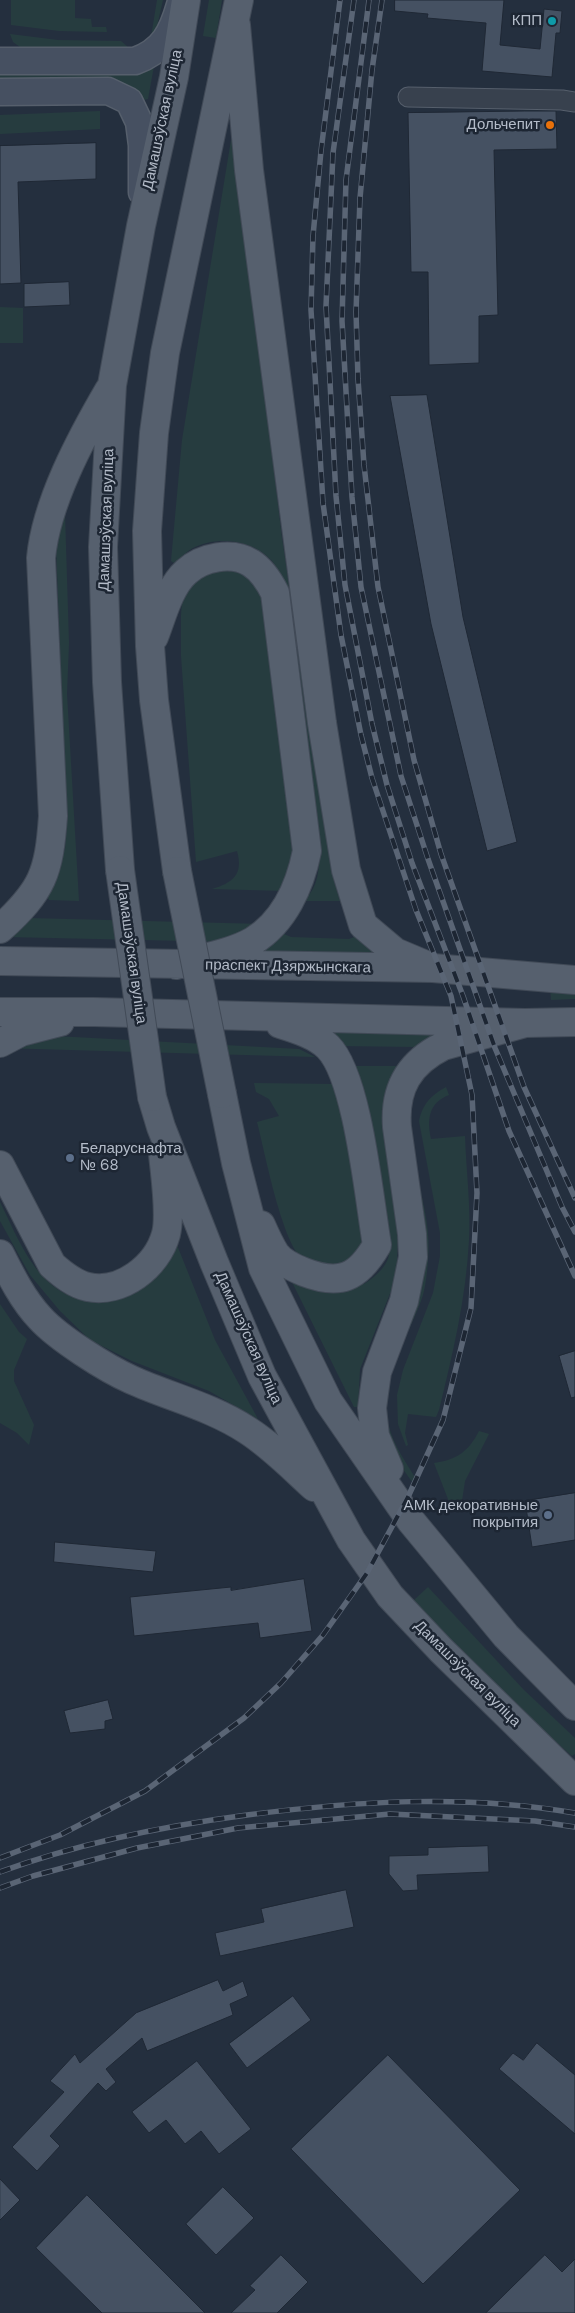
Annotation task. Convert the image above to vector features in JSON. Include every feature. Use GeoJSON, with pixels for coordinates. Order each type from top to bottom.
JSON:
{"type":"FeatureCollection","features":[{"type":"Feature","properties":{"kind":"main road"},"geometry":{"type":"LineString","coordinates":[[0,61],[118,62],[142,58],[156,51],[163,42],[171,30],[182,0]]}},
{"type":"Feature","properties":{"kind":"main road","name":"Дамашэўская вуліца"},"geometry":{"type":"LineString","coordinates":[[186,0],[174,77],[141,226],[112,385],[103,546],[107,682],[120,870],[152,1097],[161,1127],[214,1262],[262,1376],[351,1540],[390,1596],[441,1650],[575,1781]]}},
{"type":"Feature","properties":{"kind":"main road"},"geometry":{"type":"LineString","coordinates":[[238,12],[165,353],[154,433],[147,531],[150,646],[154,700],[176,871],[236,1163],[263,1268],[292,1330],[328,1401],[411,1521],[506,1636],[575,1706]]}},
{"type":"Feature","properties":{"kind":"main road"},"geometry":{"type":"LineString","coordinates":[[238,12],[250,180],[321,713],[346,870],[363,925],[395,952],[433,968]]}},
{"type":"Feature","properties":{"kind":"main road"},"geometry":{"type":"LineString","coordinates":[[0,92],[108,91],[129,101],[139,122],[142,145],[141,226]]}},
{"type":"Feature","properties":{"kind":"main road"},"geometry":{"type":"LineString","coordinates":[[0,929],[34,895],[42,880],[51,846],[53,816],[41,558],[44,534],[89,424],[112,385]]}},
{"type":"Feature","properties":{"kind":"main road"},"geometry":{"type":"LineString","coordinates":[[150,646],[175,586],[186,572],[203,560],[222,557],[238,558],[251,563],[266,576],[275,593],[306,852],[298,885],[278,919],[270,927],[253,941],[232,950],[176,965]]}},
{"type":"Feature","properties":{"kind":"main road","name":"праспект Дзяржынскага"},"geometry":{"type":"LineString","coordinates":[[0,961],[433,968],[575,980]]}},
{"type":"Feature","properties":{"kind":"main road"},"geometry":{"type":"LineString","coordinates":[[0,1012],[94,1012],[247,1018],[525,1023],[575,1022]]}},
{"type":"Feature","properties":{"kind":"main road"},"geometry":{"type":"LineString","coordinates":[[0,1043],[21,1032],[94,1012]]}},
{"type":"Feature","properties":{"kind":"main road"},"geometry":{"type":"LineString","coordinates":[[236,1163],[262,1228],[276,1254],[293,1268],[324,1279],[338,1280],[356,1272],[368,1260],[377,1245],[356,1117],[348,1085],[336,1056],[328,1046],[298,1030],[247,1018]]}},
{"type":"Feature","properties":{"kind":"main road"},"geometry":{"type":"LineString","coordinates":[[411,1521],[375,1436],[372,1408],[377,1372],[404,1301],[413,1257],[412,1234],[397,1127],[396,1114],[400,1092],[411,1069],[432,1052],[443,1046],[525,1023]]}},
{"type":"Feature","properties":{"kind":"main road"},"geometry":{"type":"LineString","coordinates":[[0,1165],[52,1265],[63,1276],[86,1287],[103,1288],[122,1284],[149,1264],[166,1234],[161,1127]]}},
{"type":"Feature","properties":{"kind":"main road"},"geometry":{"type":"LineString","coordinates":[[0,1254],[21,1292],[40,1318],[50,1327],[85,1353],[131,1380],[208,1410],[247,1430],[328,1499]]}},
{"type":"Feature","properties":{"kind":"street"},"geometry":{"type":"LineString","coordinates":[[408,97],[562,100],[575,102]]}},
{"type":"Feature","properties":{"kind":"green space"},"geometry":{"type":"Polygon","coordinates":[[[11,0],[75,0],[75,18],[91,19],[92,27],[106,27],[107,32],[59,31],[11,25],[11,0]]]}},
{"type":"Feature","properties":{"kind":"green space"},"geometry":{"type":"Polygon","coordinates":[[[157,0],[163,0],[157,26],[151,37],[157,0]]]}},
{"type":"Feature","properties":{"kind":"green space"},"geometry":{"type":"Polygon","coordinates":[[[209,0],[222,0],[216,38],[203,36],[209,0]]]}},
{"type":"Feature","properties":{"kind":"green space"},"geometry":{"type":"Polygon","coordinates":[[[10,34],[58,40],[121,41],[129,48],[20,47],[13,42],[10,34]]]}},
{"type":"Feature","properties":{"kind":"green space"},"geometry":{"type":"Polygon","coordinates":[[[154,66],[148,99],[143,100],[130,87],[118,81],[0,81],[0,70],[154,66]]]}},
{"type":"Feature","properties":{"kind":"green space"},"geometry":{"type":"Polygon","coordinates":[[[100,111],[100,129],[0,134],[0,115],[100,111]]]}},
{"type":"Feature","properties":{"kind":"green space"},"geometry":{"type":"Polygon","coordinates":[[[231,140],[235,143],[282,538],[332,874],[340,901],[304,901],[310,894],[317,879],[319,838],[281,578],[275,565],[262,552],[253,547],[224,541],[192,548],[174,563],[171,561],[182,440],[231,140]]]}},
{"type":"Feature","properties":{"kind":"green space"},"geometry":{"type":"Polygon","coordinates":[[[0,307],[23,308],[23,343],[0,343],[0,307]]]}},
{"type":"Feature","properties":{"kind":"green space"},"geometry":{"type":"Polygon","coordinates":[[[65,514],[69,643],[67,694],[79,901],[49,900],[47,896],[65,849],[67,827],[56,546],[60,526],[65,514]]]}},
{"type":"Feature","properties":{"kind":"green space"},"geometry":{"type":"Polygon","coordinates":[[[203,568],[243,570],[265,598],[298,852],[285,891],[212,889],[231,881],[235,877],[239,866],[237,851],[196,862],[181,656],[181,615],[182,601],[195,573],[203,568]]]}},
{"type":"Feature","properties":{"kind":"green space"},"geometry":{"type":"Polygon","coordinates":[[[28,918],[263,924],[232,942],[7,937],[28,918]]]}},
{"type":"Feature","properties":{"kind":"green space"},"geometry":{"type":"Polygon","coordinates":[[[284,934],[291,937],[349,939],[357,936],[383,957],[254,954],[284,934]]]}},
{"type":"Feature","properties":{"kind":"green space"},"geometry":{"type":"Polygon","coordinates":[[[550,987],[575,988],[575,999],[551,1000],[550,987]]]}},
{"type":"Feature","properties":{"kind":"green space"},"geometry":{"type":"Polygon","coordinates":[[[316,1031],[435,1032],[437,1036],[418,1047],[338,1046],[316,1031]]]}},
{"type":"Feature","properties":{"kind":"green space"},"geometry":{"type":"Polygon","coordinates":[[[36,1035],[299,1049],[315,1057],[0,1048],[36,1035]]]}},
{"type":"Feature","properties":{"kind":"green space"},"geometry":{"type":"Polygon","coordinates":[[[352,1066],[397,1066],[387,1086],[384,1126],[398,1235],[395,1281],[360,1369],[358,1407],[354,1407],[291,1280],[332,1292],[348,1291],[371,1279],[383,1268],[388,1258],[390,1248],[389,1234],[352,1066]]]}},
{"type":"Feature","properties":{"kind":"green space"},"geometry":{"type":"Polygon","coordinates":[[[254,1083],[333,1084],[349,1144],[365,1250],[335,1270],[305,1262],[297,1253],[289,1238],[275,1197],[257,1122],[279,1116],[269,1099],[256,1092],[254,1083]]]}},
{"type":"Feature","properties":{"kind":"green space"},"geometry":{"type":"Polygon","coordinates":[[[446,1087],[449,1095],[442,1098],[433,1107],[429,1125],[431,1139],[465,1136],[469,1240],[465,1283],[458,1325],[439,1410],[436,1417],[408,1414],[405,1433],[408,1445],[406,1446],[398,1424],[397,1395],[403,1370],[433,1293],[440,1256],[440,1233],[419,1121],[428,1101],[446,1087]]]}},
{"type":"Feature","properties":{"kind":"green space"},"geometry":{"type":"Polygon","coordinates":[[[412,1099],[411,1139],[429,1241],[428,1261],[423,1295],[389,1380],[386,1410],[393,1439],[418,1482],[415,1486],[393,1455],[380,1405],[405,1319],[401,1121],[412,1099]]]}},
{"type":"Feature","properties":{"kind":"green space"},"geometry":{"type":"Polygon","coordinates":[[[0,1202],[22,1247],[41,1275],[53,1286],[86,1301],[100,1302],[111,1298],[175,1240],[215,1340],[258,1419],[209,1391],[132,1361],[90,1340],[60,1311],[30,1275],[0,1221],[0,1202]]]}},
{"type":"Feature","properties":{"kind":"green space"},"geometry":{"type":"Polygon","coordinates":[[[0,1304],[19,1332],[27,1339],[14,1370],[14,1381],[34,1425],[29,1445],[17,1433],[0,1423],[0,1304]]]}},
{"type":"Feature","properties":{"kind":"green space"},"geometry":{"type":"Polygon","coordinates":[[[479,1431],[489,1434],[465,1481],[462,1501],[453,1512],[434,1463],[456,1457],[471,1444],[479,1431]]]}},
{"type":"Feature","properties":{"kind":"green space"},"geometry":{"type":"Polygon","coordinates":[[[428,1587],[524,1690],[575,1738],[575,1754],[572,1756],[489,1683],[413,1601],[428,1587]]]}},
{"type":"Feature","properties":{"kind":"building"},"geometry":{"type":"Polygon","coordinates":[[[395,0],[504,0],[500,45],[540,49],[544,9],[562,11],[560,33],[556,33],[552,77],[482,71],[486,23],[427,18],[428,14],[395,11],[395,0]]]}},
{"type":"Feature","properties":{"kind":"building"},"geometry":{"type":"Polygon","coordinates":[[[556,111],[557,149],[494,150],[498,315],[479,316],[479,363],[429,365],[428,272],[411,272],[408,113],[556,111]]]}},
{"type":"Feature","properties":{"kind":"building"},"geometry":{"type":"Polygon","coordinates":[[[96,143],[96,179],[18,182],[21,283],[0,284],[0,146],[96,143]]]}},
{"type":"Feature","properties":{"kind":"building"},"geometry":{"type":"Polygon","coordinates":[[[69,282],[70,305],[24,307],[24,284],[69,282]]]}},
{"type":"Feature","properties":{"kind":"building"},"geometry":{"type":"Polygon","coordinates":[[[427,395],[463,617],[517,842],[487,851],[431,624],[390,396],[427,395]]]}},
{"type":"Feature","properties":{"kind":"building"},"geometry":{"type":"Polygon","coordinates":[[[575,1351],[575,1397],[571,1398],[559,1356],[575,1351]]]}},
{"type":"Feature","properties":{"kind":"building"},"geometry":{"type":"Polygon","coordinates":[[[575,1493],[575,1540],[532,1547],[525,1501],[575,1493]]]}},
{"type":"Feature","properties":{"kind":"building"},"geometry":{"type":"Polygon","coordinates":[[[55,1542],[156,1551],[153,1572],[54,1562],[55,1542]]]}},
{"type":"Feature","properties":{"kind":"building"},"geometry":{"type":"Polygon","coordinates":[[[304,1579],[312,1631],[260,1638],[258,1623],[134,1636],[130,1597],[231,1587],[231,1590],[304,1579]]]}},
{"type":"Feature","properties":{"kind":"building"},"geometry":{"type":"Polygon","coordinates":[[[108,1700],[113,1719],[105,1721],[105,1729],[70,1733],[64,1711],[108,1700]]]}},
{"type":"Feature","properties":{"kind":"building"},"geometry":{"type":"Polygon","coordinates":[[[488,1846],[489,1872],[417,1875],[418,1890],[403,1891],[389,1874],[389,1856],[428,1855],[428,1848],[488,1846]]]}},
{"type":"Feature","properties":{"kind":"building"},"geometry":{"type":"Polygon","coordinates":[[[346,1890],[354,1927],[220,1956],[215,1933],[264,1922],[261,1909],[346,1890]]]}},
{"type":"Feature","properties":{"kind":"building"},"geometry":{"type":"Polygon","coordinates":[[[218,1980],[223,1991],[243,1981],[248,1996],[230,2004],[233,2015],[147,2051],[142,2038],[106,2069],[116,2082],[106,2091],[98,2083],[50,2136],[60,2146],[37,2171],[12,2147],[64,2092],[50,2081],[75,2054],[80,2063],[136,2013],[218,1980]]]}},
{"type":"Feature","properties":{"kind":"building"},"geometry":{"type":"Polygon","coordinates":[[[293,1996],[311,2020],[247,2068],[229,2044],[293,1996]]]}},
{"type":"Feature","properties":{"kind":"building"},"geometry":{"type":"Polygon","coordinates":[[[537,2043],[575,2075],[575,2134],[499,2069],[513,2053],[523,2060],[537,2043]]]}},
{"type":"Feature","properties":{"kind":"building"},"geometry":{"type":"Polygon","coordinates":[[[388,2055],[520,2190],[423,2284],[291,2149],[388,2055]]]}},
{"type":"Feature","properties":{"kind":"building"},"geometry":{"type":"Polygon","coordinates":[[[197,2061],[251,2129],[219,2154],[201,2131],[185,2144],[166,2120],[149,2133],[132,2112],[197,2061]]]}},
{"type":"Feature","properties":{"kind":"building"},"geometry":{"type":"Polygon","coordinates":[[[0,2179],[20,2200],[0,2220],[0,2179]]]}},
{"type":"Feature","properties":{"kind":"building"},"geometry":{"type":"Polygon","coordinates":[[[223,2187],[254,2218],[216,2255],[186,2224],[223,2187]]]}},
{"type":"Feature","properties":{"kind":"building"},"geometry":{"type":"Polygon","coordinates":[[[87,2195],[205,2313],[102,2313],[36,2248],[87,2195]]]}},
{"type":"Feature","properties":{"kind":"building"},"geometry":{"type":"Polygon","coordinates":[[[281,2255],[308,2282],[277,2313],[231,2313],[255,2290],[250,2286],[281,2255]]]}},
{"type":"Feature","properties":{"kind":"building"},"geometry":{"type":"Polygon","coordinates":[[[545,2255],[562,2272],[575,2259],[575,2313],[486,2313],[545,2255]]]}},
{"type":"Feature","properties":{"kind":"railway"},"geometry":{"type":"LineString","coordinates":[[0,1858],[60,1835],[145,1791],[244,1718],[281,1683],[323,1635],[367,1573],[408,1497],[443,1420],[471,1308],[477,1193],[472,1095],[451,996],[416,910],[372,778],[361,735],[341,635],[323,503],[311,310],[313,236],[321,151],[340,0]]}},
{"type":"Feature","properties":{"kind":"railway"},"geometry":{"type":"LineString","coordinates":[[354,0],[333,153],[326,306],[336,496],[345,585],[372,724],[387,785],[412,863],[463,996],[509,1131],[575,1276]]}},
{"type":"Feature","properties":{"kind":"railway"},"geometry":{"type":"LineString","coordinates":[[369,0],[346,180],[342,321],[352,497],[361,587],[401,776],[428,859],[495,1048],[562,1207],[575,1232]]}},
{"type":"Feature","properties":{"kind":"railway"},"geometry":{"type":"LineString","coordinates":[[382,0],[372,70],[360,198],[356,312],[358,379],[364,465],[378,587],[414,760],[441,854],[524,1087],[575,1198]]}},
{"type":"Feature","properties":{"kind":"railway"},"geometry":{"type":"LineString","coordinates":[[0,1872],[60,1852],[153,1830],[216,1819],[288,1810],[370,1803],[452,1802],[493,1803],[575,1813]]}},
{"type":"Feature","properties":{"kind":"railway"},"geometry":{"type":"LineString","coordinates":[[0,1888],[33,1876],[137,1848],[238,1828],[390,1814],[535,1821],[575,1827]]}},
{"type":"Feature","properties":{"kind":"place","name":"КПП"},"geometry":{"type":"Point","coordinates":[552,21]}},
{"type":"Feature","properties":{"kind":"place","name":"Дольчепит"},"geometry":{"type":"Point","coordinates":[550,125]}},
{"type":"Feature","properties":{"kind":"place","name":"Беларуснафта № 68"},"geometry":{"type":"Point","coordinates":[70,1158]}},
{"type":"Feature","properties":{"kind":"place","name":"АМК декоративные покрытия"},"geometry":{"type":"Point","coordinates":[548,1515]}}]}
